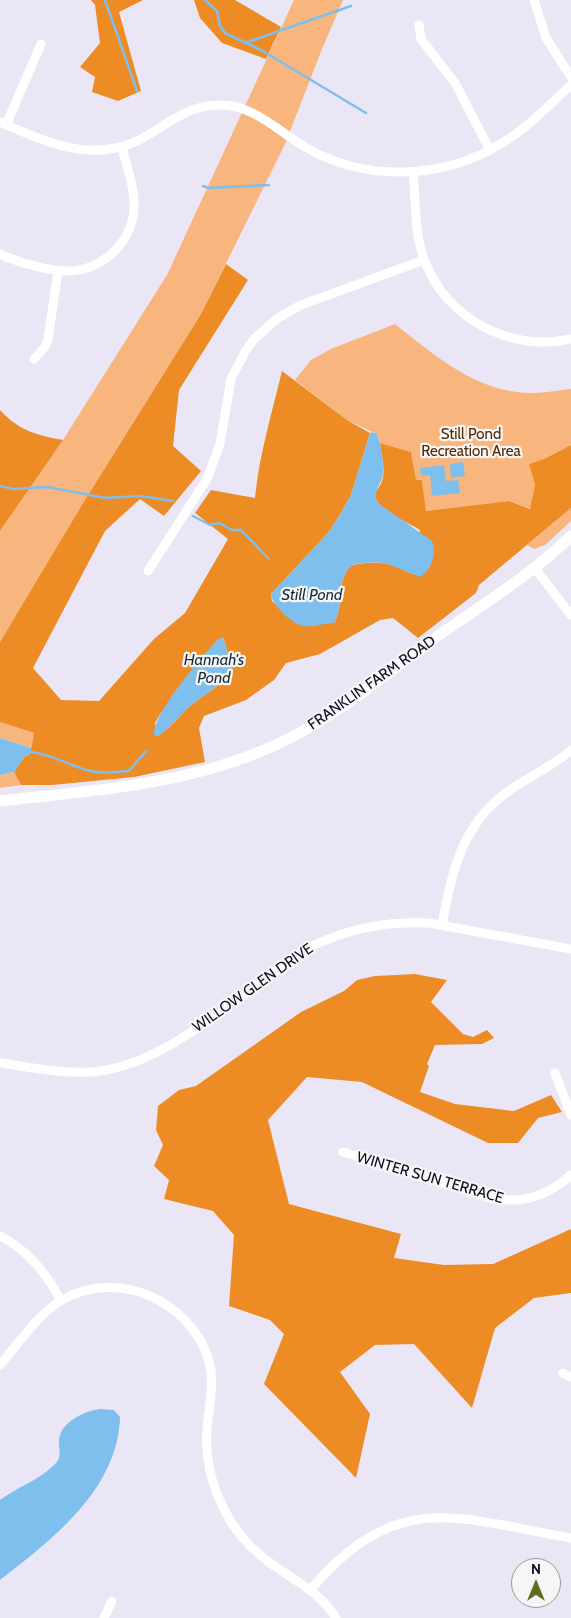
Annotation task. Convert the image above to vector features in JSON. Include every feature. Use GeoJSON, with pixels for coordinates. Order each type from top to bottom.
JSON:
{"type":"FeatureCollection","features":[{"type":"Feature","properties":{"kind":"street"},"geometry":{"type":"LineString","coordinates":[[534,0],[546,38],[571,77]]}},
{"type":"Feature","properties":{"kind":"street"},"geometry":{"type":"LineString","coordinates":[[419,25],[421,39],[455,83],[490,150]]}},
{"type":"Feature","properties":{"kind":"street"},"geometry":{"type":"LineString","coordinates":[[40,44],[3,124],[54,145],[70,149],[99,151],[122,147],[140,140],[191,109],[224,105],[255,113],[305,147],[340,163],[377,171],[413,172],[450,166],[490,150],[519,132],[571,85]]}},
{"type":"Feature","properties":{"kind":"street"},"geometry":{"type":"LineString","coordinates":[[0,254],[58,271],[80,270],[92,267],[110,255],[125,238],[133,215],[134,204],[122,147]]}},
{"type":"Feature","properties":{"kind":"street"},"geometry":{"type":"LineString","coordinates":[[413,172],[418,234],[424,260],[443,293],[464,315],[482,326],[516,340],[547,343],[571,339]]}},
{"type":"Feature","properties":{"kind":"street"},"geometry":{"type":"LineString","coordinates":[[148,571],[207,479],[220,444],[231,379],[254,339],[278,318],[301,305],[424,260]]}},
{"type":"Feature","properties":{"kind":"street"},"geometry":{"type":"LineString","coordinates":[[34,359],[48,339],[58,271]]}},
{"type":"Feature","properties":{"kind":"street","name":"FRANKLIN FARM ROAD"},"geometry":{"type":"LineString","coordinates":[[0,801],[146,784],[201,773],[255,754],[291,738],[331,714],[534,567],[571,536]]}},
{"type":"Feature","properties":{"kind":"street"},"geometry":{"type":"LineString","coordinates":[[534,567],[571,615]]}},
{"type":"Feature","properties":{"kind":"street"},"geometry":{"type":"LineString","coordinates":[[442,925],[451,876],[472,829],[495,802],[509,791],[551,766],[571,750]]}},
{"type":"Feature","properties":{"kind":"street","name":"WILLOW GLEN DRIVE"},"geometry":{"type":"LineString","coordinates":[[0,1063],[78,1072],[122,1067],[139,1062],[172,1044],[295,956],[333,936],[370,926],[389,923],[442,925],[571,949]]}},
{"type":"Feature","properties":{"kind":"street"},"geometry":{"type":"LineString","coordinates":[[555,1073],[571,1115]]}},
{"type":"Feature","properties":{"kind":"street","name":"WINTER SUN TERRACE"},"geometry":{"type":"LineString","coordinates":[[343,1152],[490,1198],[506,1201],[533,1199],[547,1194],[571,1175]]}},
{"type":"Feature","properties":{"kind":"street"},"geometry":{"type":"LineString","coordinates":[[0,1236],[35,1262],[47,1277],[61,1301]]}},
{"type":"Feature","properties":{"kind":"street"},"geometry":{"type":"LineString","coordinates":[[0,1365],[44,1314],[61,1301],[91,1290],[126,1289],[145,1294],[164,1303],[188,1324],[200,1341],[211,1372],[212,1392],[207,1449],[212,1479],[219,1500],[238,1532],[254,1550],[273,1566],[311,1589],[322,1599],[336,1618]]}},
{"type":"Feature","properties":{"kind":"street"},"geometry":{"type":"LineString","coordinates":[[311,1589],[333,1564],[358,1543],[391,1526],[410,1520],[436,1517],[460,1519],[571,1538]]}},
{"type":"Feature","properties":{"kind":"street"},"geometry":{"type":"LineString","coordinates":[[104,1618],[112,1601]]}},
{"type":"Feature","properties":{"kind":"green space"},"geometry":{"type":"Polygon","coordinates":[[[294,0],[343,0],[285,144],[201,314],[80,508],[0,642],[0,531],[63,440],[167,275],[294,0]]]}},
{"type":"Feature","properties":{"kind":"green space","name":"Still Pond Recreation Area"},"geometry":{"type":"Polygon","coordinates":[[[395,324],[459,371],[494,387],[513,392],[533,393],[571,389],[571,445],[544,459],[529,464],[535,485],[531,509],[509,501],[426,511],[422,480],[416,481],[411,452],[380,443],[377,434],[347,420],[295,380],[311,360],[331,349],[395,324]]]}},
{"type":"Feature","properties":{"kind":"green space"},"geometry":{"type":"Polygon","coordinates":[[[571,508],[571,521],[545,545],[534,549],[527,545],[571,508]]]}},
{"type":"Feature","properties":{"kind":"green space"},"geometry":{"type":"Polygon","coordinates":[[[0,722],[34,733],[31,748],[0,738],[0,722]]]}},
{"type":"Feature","properties":{"kind":"green space"},"geometry":{"type":"Polygon","coordinates":[[[14,772],[21,785],[0,788],[0,775],[14,772]]]}},
{"type":"Feature","properties":{"kind":"shaded area"},"geometry":{"type":"Polygon","coordinates":[[[91,0],[143,0],[119,12],[141,91],[118,101],[92,92],[95,77],[80,67],[100,43],[95,5],[91,0]]]}},
{"type":"Feature","properties":{"kind":"shaded area"},"geometry":{"type":"Polygon","coordinates":[[[194,0],[235,0],[281,27],[266,59],[222,43],[200,18],[194,0]]]}},
{"type":"Feature","properties":{"kind":"shaded area"},"geometry":{"type":"Polygon","coordinates":[[[226,264],[248,280],[179,390],[173,446],[201,471],[164,516],[140,499],[105,531],[33,668],[61,700],[99,701],[154,639],[185,613],[228,539],[195,513],[211,490],[255,498],[263,450],[282,371],[347,420],[370,433],[351,495],[340,515],[328,533],[271,594],[272,601],[296,623],[334,623],[339,608],[344,577],[352,565],[383,563],[413,574],[420,530],[389,512],[376,499],[375,494],[382,481],[384,472],[380,443],[411,452],[416,480],[422,480],[426,511],[509,501],[530,509],[535,485],[529,464],[544,459],[571,445],[571,508],[479,585],[476,593],[418,638],[393,618],[380,620],[320,654],[286,663],[274,680],[246,700],[204,716],[199,728],[205,762],[134,777],[52,785],[21,785],[14,772],[24,757],[30,754],[34,733],[0,722],[0,642],[80,508],[201,314],[226,264]],[[223,637],[188,676],[159,716],[155,723],[158,736],[190,706],[233,671],[223,637]]]}},
{"type":"Feature","properties":{"kind":"shaded area"},"geometry":{"type":"Polygon","coordinates":[[[0,410],[14,423],[29,431],[63,440],[0,531],[0,410]]]}},
{"type":"Feature","properties":{"kind":"shaded area"},"geometry":{"type":"Polygon","coordinates":[[[415,974],[447,980],[431,1002],[463,1034],[473,1037],[487,1030],[494,1038],[482,1044],[435,1045],[427,1064],[429,1066],[420,1092],[455,1104],[514,1111],[551,1095],[562,1112],[538,1118],[518,1143],[488,1143],[362,1082],[307,1077],[268,1120],[289,1204],[401,1234],[394,1258],[444,1265],[493,1264],[571,1229],[571,1293],[534,1298],[495,1328],[472,1408],[414,1344],[375,1345],[340,1372],[370,1414],[356,1478],[264,1384],[284,1334],[270,1320],[229,1306],[234,1235],[213,1211],[164,1199],[169,1180],[154,1166],[163,1145],[156,1130],[158,1106],[179,1090],[196,1086],[301,1012],[344,991],[357,980],[375,976],[415,974]]]}},
{"type":"Feature","properties":{"kind":"water","name":"Still Pond"},"geometry":{"type":"Polygon","coordinates":[[[370,433],[377,434],[383,461],[383,475],[376,499],[378,503],[432,541],[434,556],[428,570],[420,577],[388,564],[373,562],[352,565],[344,577],[339,608],[334,623],[303,626],[288,618],[278,608],[271,594],[328,533],[340,515],[351,495],[370,433]]]}},
{"type":"Feature","properties":{"kind":"water"},"geometry":{"type":"Polygon","coordinates":[[[463,462],[465,476],[451,478],[450,464],[463,462]]]}},
{"type":"Feature","properties":{"kind":"water"},"geometry":{"type":"Polygon","coordinates":[[[444,465],[446,481],[458,480],[460,493],[432,496],[430,475],[421,476],[420,468],[444,465]]]}},
{"type":"Feature","properties":{"kind":"water","name":"Hannah's Pond"},"geometry":{"type":"Polygon","coordinates":[[[223,637],[233,671],[190,706],[163,733],[158,736],[154,735],[156,725],[170,699],[217,640],[223,637]]]}},
{"type":"Feature","properties":{"kind":"water"},"geometry":{"type":"Polygon","coordinates":[[[0,738],[31,748],[30,754],[24,757],[14,772],[0,775],[0,738]]]}},
{"type":"Feature","properties":{"kind":"water"},"geometry":{"type":"Polygon","coordinates":[[[100,1409],[114,1410],[120,1417],[116,1443],[108,1467],[95,1489],[61,1529],[0,1580],[0,1500],[42,1475],[57,1461],[60,1455],[59,1439],[69,1422],[88,1412],[100,1409]]]}},
{"type":"Feature","properties":{"kind":"waterway"},"geometry":{"type":"LineString","coordinates":[[105,0],[137,91]]}},
{"type":"Feature","properties":{"kind":"waterway"},"geometry":{"type":"LineString","coordinates":[[205,0],[217,11],[220,26],[225,33],[261,50],[366,113]]}},
{"type":"Feature","properties":{"kind":"waterway"},"geometry":{"type":"LineString","coordinates":[[245,43],[351,6]]}},
{"type":"Feature","properties":{"kind":"waterway"},"geometry":{"type":"LineString","coordinates":[[203,186],[209,188],[269,185]]}},
{"type":"Feature","properties":{"kind":"waterway"},"geometry":{"type":"LineString","coordinates":[[0,486],[13,489],[47,487],[105,498],[140,496],[173,501]]}},
{"type":"Feature","properties":{"kind":"waterway"},"geometry":{"type":"LineString","coordinates":[[193,516],[210,525],[219,523],[232,530],[241,530],[269,559]]}},
{"type":"Feature","properties":{"kind":"waterway"},"geometry":{"type":"LineString","coordinates":[[31,752],[52,757],[86,770],[107,772],[129,771],[146,751]]}}]}
